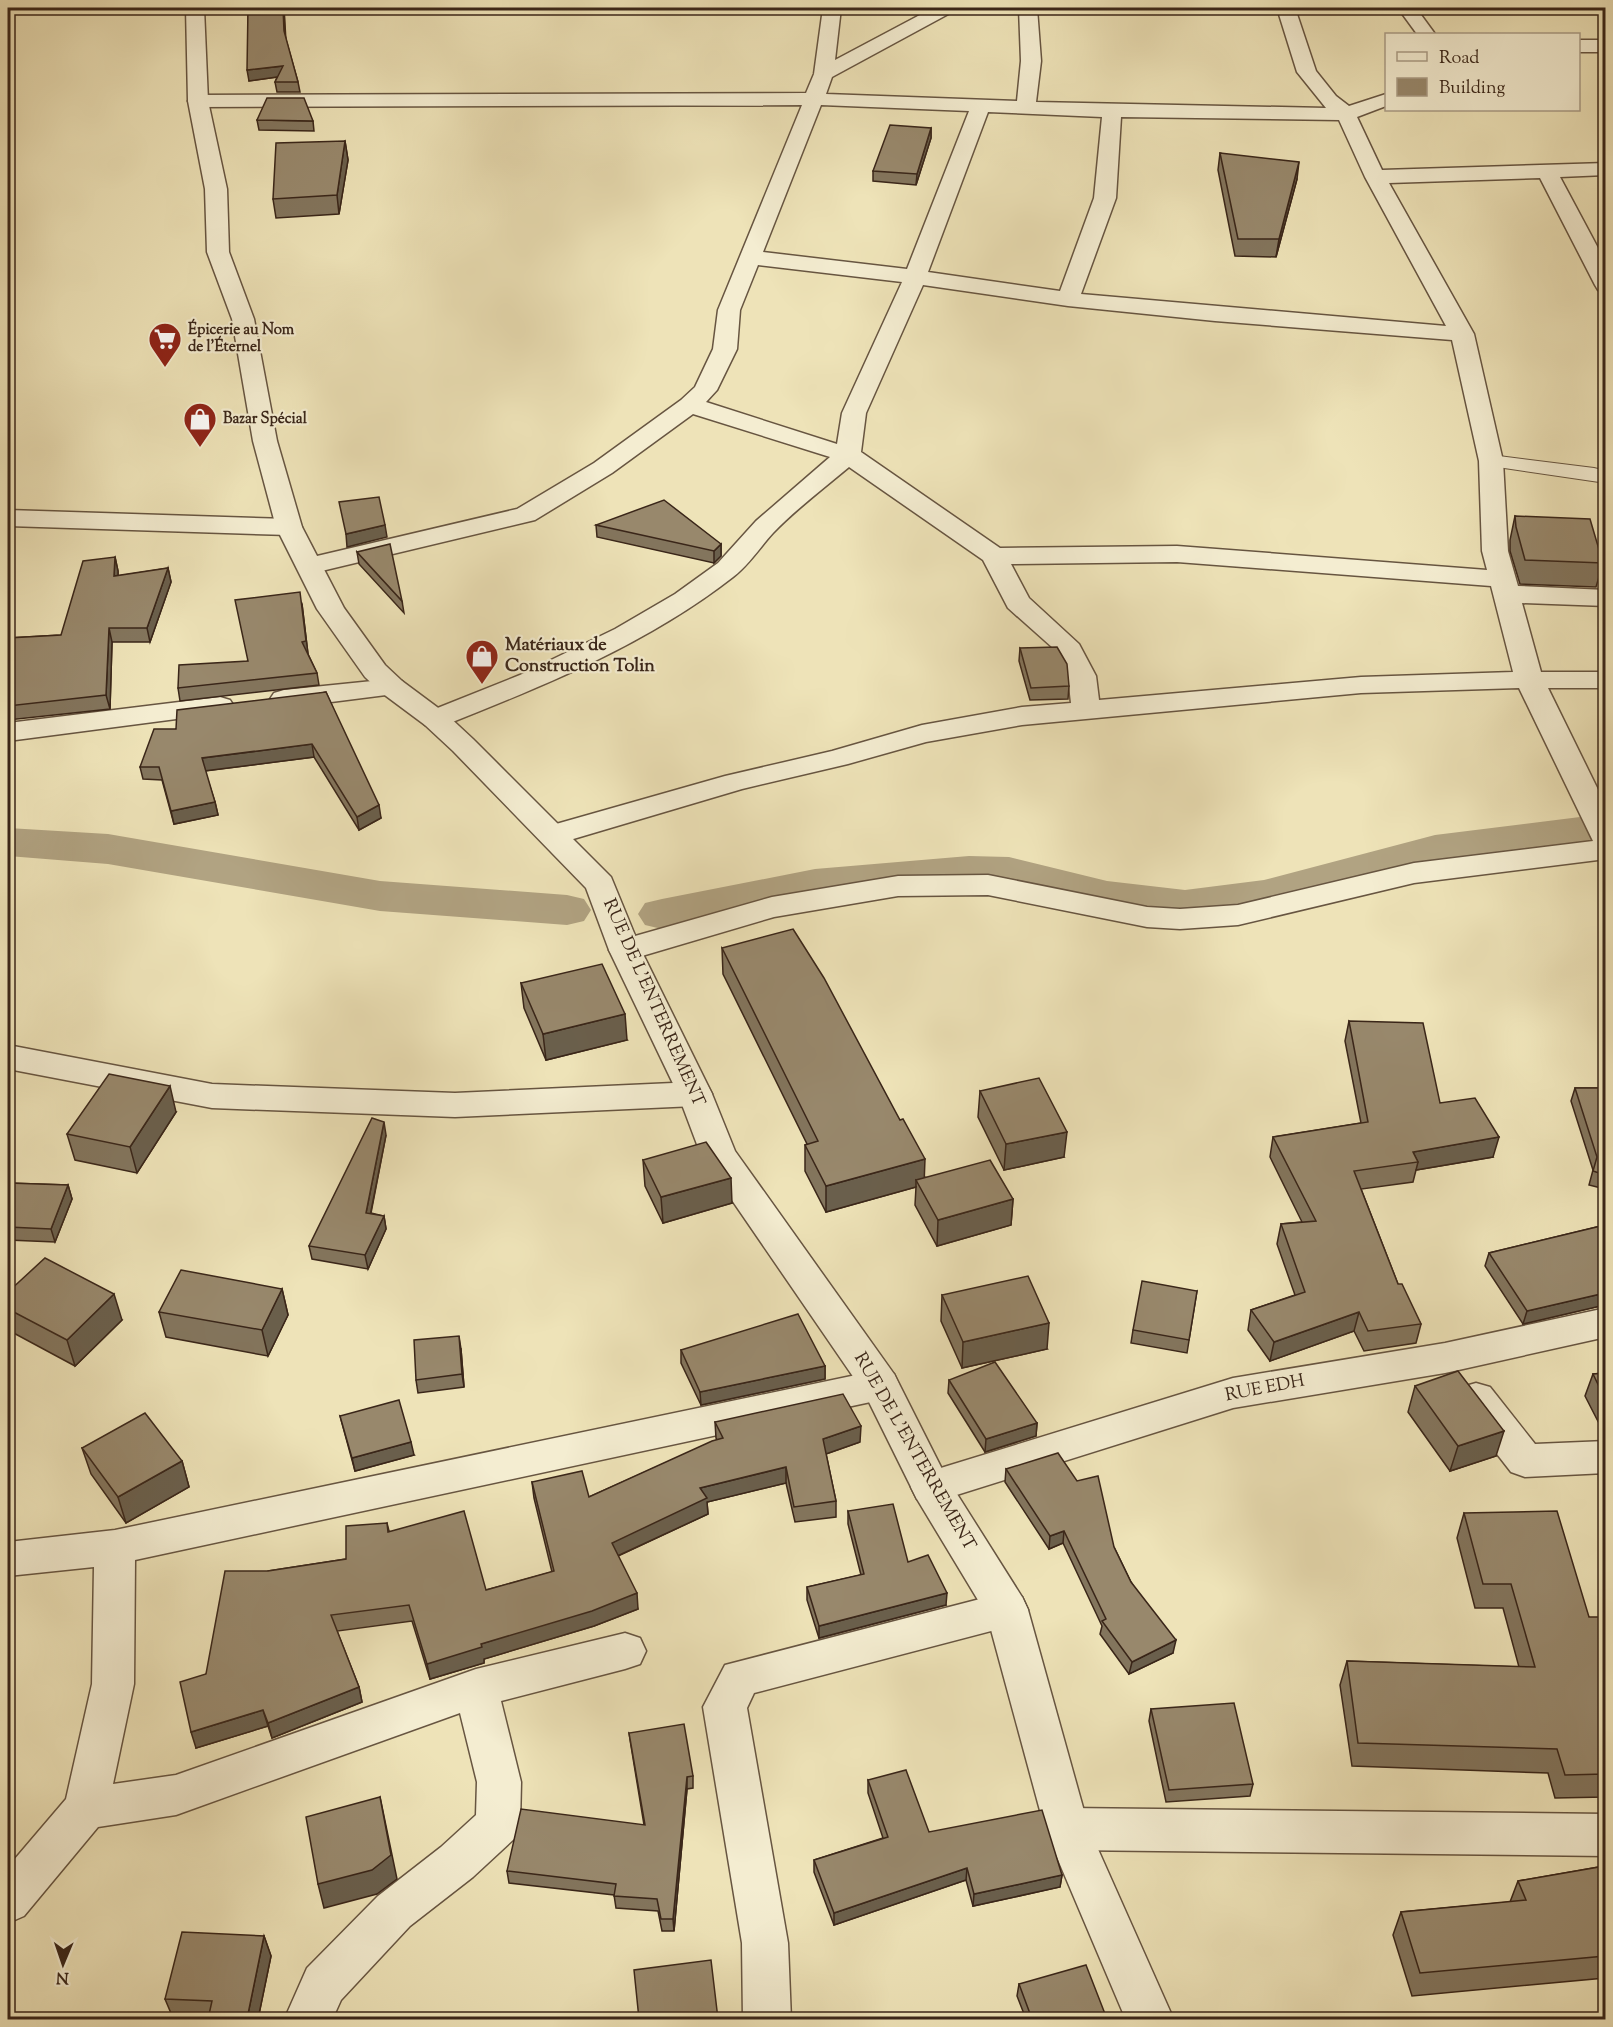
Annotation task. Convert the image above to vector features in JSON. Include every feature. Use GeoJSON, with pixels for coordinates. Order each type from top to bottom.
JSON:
{"type":"FeatureCollection","features":[{"type":"Feature","properties":{"kind":"street","name":"RUE DE L'ENTERREMENT"},"geometry":{"type":"LineString","coordinates":[[195,8],[198,101],[216,189],[218,252],[243,320],[265,441],[288,527],[331,609],[375,671],[392,687],[435,719],[600,884],[625,950],[696,1094],[719,1155],[880,1385],[931,1487],[1007,1610],[1067,1829],[1150,2019]]}},
{"type":"Feature","properties":{"kind":"street"},"geometry":{"type":"LineString","coordinates":[[309,566],[526,515],[603,468],[690,405],[705,390],[725,349],[729,310],[824,74],[832,8]]}},
{"type":"Feature","properties":{"kind":"street"},"geometry":{"type":"LineString","coordinates":[[824,74],[946,8]]}},
{"type":"Feature","properties":{"kind":"street"},"geometry":{"type":"LineString","coordinates":[[1026,107],[1031,61],[1028,8]]}},
{"type":"Feature","properties":{"kind":"street"},"geometry":{"type":"LineString","coordinates":[[1286,8],[1307,72],[1329,100],[1346,114],[1375,177],[1462,334],[1491,461],[1495,551],[1530,681],[1605,838]]}},
{"type":"Feature","properties":{"kind":"street"},"geometry":{"type":"LineString","coordinates":[[1407,8],[1425,33]]}},
{"type":"Feature","properties":{"kind":"street"},"geometry":{"type":"LineString","coordinates":[[1580,46],[1605,46]]}},
{"type":"Feature","properties":{"kind":"street"},"geometry":{"type":"LineString","coordinates":[[198,101],[814,99],[1112,111],[1346,114],[1385,100]]}},
{"type":"Feature","properties":{"kind":"street"},"geometry":{"type":"LineString","coordinates":[[435,719],[530,681],[625,635],[686,600],[727,568],[765,526],[848,455],[854,413],[915,277],[981,105]]}},
{"type":"Feature","properties":{"kind":"street"},"geometry":{"type":"LineString","coordinates":[[1068,299],[1105,198],[1112,111]]}},
{"type":"Feature","properties":{"kind":"street"},"geometry":{"type":"LineString","coordinates":[[1375,177],[1605,169]]}},
{"type":"Feature","properties":{"kind":"street"},"geometry":{"type":"LineString","coordinates":[[1547,171],[1605,285]]}},
{"type":"Feature","properties":{"kind":"street"},"geometry":{"type":"LineString","coordinates":[[750,257],[1068,299],[1215,314],[1462,334]]}},
{"type":"Feature","properties":{"kind":"street"},"geometry":{"type":"LineString","coordinates":[[690,405],[848,455],[994,556],[1018,602],[1065,644],[1082,676],[1086,711]]}},
{"type":"Feature","properties":{"kind":"street"},"geometry":{"type":"LineString","coordinates":[[8,518],[288,527]]}},
{"type":"Feature","properties":{"kind":"street"},"geometry":{"type":"LineString","coordinates":[[994,556],[1177,554],[1605,598]]}},
{"type":"Feature","properties":{"kind":"street"},"geometry":{"type":"LineString","coordinates":[[553,835],[735,782],[838,758],[922,734],[1022,716],[1361,685],[1482,680],[1605,680]]}},
{"type":"Feature","properties":{"kind":"street"},"geometry":{"type":"LineString","coordinates":[[8,732],[392,687]]}},
{"type":"Feature","properties":{"kind":"street"},"geometry":{"type":"LineString","coordinates":[[625,950],[772,907],[898,886],[988,885],[1147,917],[1180,919],[1238,915],[1414,873],[1605,849]]}},
{"type":"Feature","properties":{"kind":"street"},"geometry":{"type":"LineString","coordinates":[[8,1057],[213,1096],[455,1105],[696,1094]]}},
{"type":"Feature","properties":{"kind":"street","name":"RUE EDH"},"geometry":{"type":"LineString","coordinates":[[931,1487],[1233,1393],[1444,1359],[1605,1322]]}},
{"type":"Feature","properties":{"kind":"street"},"geometry":{"type":"LineString","coordinates":[[1444,1359],[1525,1461],[1605,1457]]}},
{"type":"Feature","properties":{"kind":"street"},"geometry":{"type":"LineString","coordinates":[[8,1558],[116,1547],[880,1385]]}},
{"type":"Feature","properties":{"kind":"street"},"geometry":{"type":"LineString","coordinates":[[8,1901],[86,1808],[113,1684],[116,1547]]}},
{"type":"Feature","properties":{"kind":"street"},"geometry":{"type":"LineString","coordinates":[[767,2019],[765,1942],[724,1707],[740,1678],[1007,1610]]}},
{"type":"Feature","properties":{"kind":"street"},"geometry":{"type":"LineString","coordinates":[[86,1808],[176,1795],[476,1688],[625,1651]]}},
{"type":"Feature","properties":{"kind":"street"},"geometry":{"type":"LineString","coordinates":[[308,2019],[324,1984],[394,1911],[457,1863],[498,1824],[499,1782],[476,1688]]}},
{"type":"Feature","properties":{"kind":"street"},"geometry":{"type":"LineString","coordinates":[[1067,1829],[1605,1835]]}},
{"type":"Feature","properties":{"kind":"lane"},"geometry":{"type":"LineString","coordinates":[[1491,461],[1605,477]]}},
{"type":"Feature","properties":{"kind":"building"},"geometry":{"type":"Polygon","coordinates":[[[248,8],[283,8],[284,31],[298,82],[275,82],[283,66],[247,70],[248,8]]]}},
{"type":"Feature","properties":{"kind":"building"},"geometry":{"type":"Polygon","coordinates":[[[267,98],[304,98],[313,121],[257,120],[267,98]]]}},
{"type":"Feature","properties":{"kind":"building"},"geometry":{"type":"Polygon","coordinates":[[[890,125],[931,128],[917,174],[873,171],[890,125]]]}},
{"type":"Feature","properties":{"kind":"building"},"geometry":{"type":"Polygon","coordinates":[[[345,141],[337,195],[273,199],[276,143],[345,141]]]}},
{"type":"Feature","properties":{"kind":"building"},"geometry":{"type":"Polygon","coordinates":[[[1220,153],[1299,162],[1279,239],[1238,239],[1220,153]]]}},
{"type":"Feature","properties":{"kind":"building"},"geometry":{"type":"Polygon","coordinates":[[[379,497],[385,525],[346,534],[339,502],[379,497]]]}},
{"type":"Feature","properties":{"kind":"building"},"geometry":{"type":"Polygon","coordinates":[[[664,500],[721,544],[714,551],[596,525],[664,500]]]}},
{"type":"Feature","properties":{"kind":"building"},"geometry":{"type":"Polygon","coordinates":[[[1515,516],[1590,519],[1603,563],[1525,560],[1515,516]]]}},
{"type":"Feature","properties":{"kind":"building"},"geometry":{"type":"Polygon","coordinates":[[[390,544],[402,601],[357,552],[390,544]]]}},
{"type":"Feature","properties":{"kind":"building"},"geometry":{"type":"Polygon","coordinates":[[[115,557],[114,576],[168,568],[147,628],[109,628],[106,695],[8,706],[8,638],[61,635],[83,561],[115,557]]]}},
{"type":"Feature","properties":{"kind":"building"},"geometry":{"type":"Polygon","coordinates":[[[300,592],[306,641],[302,642],[317,673],[178,688],[179,665],[248,661],[235,600],[300,592]]]}},
{"type":"Feature","properties":{"kind":"building"},"geometry":{"type":"Polygon","coordinates":[[[1057,647],[1067,664],[1069,686],[1031,688],[1020,648],[1057,647]]]}},
{"type":"Feature","properties":{"kind":"building"},"geometry":{"type":"Polygon","coordinates":[[[326,692],[379,805],[357,817],[312,744],[202,758],[215,802],[171,811],[159,767],[140,767],[154,729],[176,729],[177,710],[326,692]]]}},
{"type":"Feature","properties":{"kind":"building"},"geometry":{"type":"Polygon","coordinates":[[[793,929],[824,978],[900,1120],[903,1119],[925,1159],[826,1186],[805,1145],[818,1141],[722,948],[793,929]]]}},
{"type":"Feature","properties":{"kind":"building"},"geometry":{"type":"Polygon","coordinates":[[[602,964],[625,1014],[543,1034],[521,983],[602,964]]]}},
{"type":"Feature","properties":{"kind":"building"},"geometry":{"type":"Polygon","coordinates":[[[1349,1021],[1423,1023],[1440,1103],[1475,1098],[1499,1137],[1413,1152],[1418,1162],[1354,1171],[1398,1284],[1402,1284],[1421,1324],[1368,1331],[1359,1312],[1274,1342],[1251,1310],[1305,1292],[1281,1224],[1316,1221],[1273,1137],[1368,1122],[1349,1021]]]}},
{"type":"Feature","properties":{"kind":"building"},"geometry":{"type":"Polygon","coordinates":[[[109,1074],[170,1086],[130,1147],[67,1134],[109,1074]]]}},
{"type":"Feature","properties":{"kind":"building"},"geometry":{"type":"Polygon","coordinates":[[[1039,1078],[1067,1132],[1006,1144],[980,1091],[1039,1078]]]}},
{"type":"Feature","properties":{"kind":"building"},"geometry":{"type":"Polygon","coordinates":[[[1575,1088],[1605,1088],[1605,1175],[1593,1171],[1597,1157],[1575,1088]]]}},
{"type":"Feature","properties":{"kind":"building"},"geometry":{"type":"Polygon","coordinates":[[[372,1118],[384,1122],[366,1213],[384,1216],[365,1255],[309,1246],[372,1118]]]}},
{"type":"Feature","properties":{"kind":"building"},"geometry":{"type":"Polygon","coordinates":[[[706,1142],[731,1178],[661,1197],[643,1160],[706,1142]]]}},
{"type":"Feature","properties":{"kind":"building"},"geometry":{"type":"Polygon","coordinates":[[[990,1160],[1013,1199],[938,1220],[916,1180],[990,1160]]]}},
{"type":"Feature","properties":{"kind":"building"},"geometry":{"type":"Polygon","coordinates":[[[8,1183],[68,1185],[51,1229],[8,1227],[8,1183]]]}},
{"type":"Feature","properties":{"kind":"building"},"geometry":{"type":"Polygon","coordinates":[[[1605,1225],[1605,1293],[1527,1311],[1489,1253],[1605,1225]]]}},
{"type":"Feature","properties":{"kind":"building"},"geometry":{"type":"Polygon","coordinates":[[[45,1258],[114,1294],[67,1340],[8,1309],[8,1292],[45,1258]]]}},
{"type":"Feature","properties":{"kind":"building"},"geometry":{"type":"Polygon","coordinates":[[[181,1270],[282,1289],[262,1330],[159,1312],[181,1270]]]}},
{"type":"Feature","properties":{"kind":"building"},"geometry":{"type":"Polygon","coordinates":[[[1028,1276],[1049,1323],[963,1342],[942,1295],[1028,1276]]]}},
{"type":"Feature","properties":{"kind":"building"},"geometry":{"type":"Polygon","coordinates":[[[1142,1281],[1197,1291],[1189,1340],[1133,1330],[1142,1281]]]}},
{"type":"Feature","properties":{"kind":"building"},"geometry":{"type":"Polygon","coordinates":[[[798,1314],[825,1366],[700,1392],[681,1350],[798,1314]]]}},
{"type":"Feature","properties":{"kind":"building"},"geometry":{"type":"Polygon","coordinates":[[[459,1336],[462,1374],[416,1380],[414,1340],[459,1336]]]}},
{"type":"Feature","properties":{"kind":"building"},"geometry":{"type":"Polygon","coordinates":[[[995,1362],[1037,1423],[986,1439],[949,1380],[995,1362]]]}},
{"type":"Feature","properties":{"kind":"building"},"geometry":{"type":"Polygon","coordinates":[[[1458,1371],[1504,1431],[1458,1446],[1415,1386],[1458,1371]]]}},
{"type":"Feature","properties":{"kind":"building"},"geometry":{"type":"Polygon","coordinates":[[[1605,1373],[1605,1399],[1593,1374],[1605,1373]]]}},
{"type":"Feature","properties":{"kind":"building"},"geometry":{"type":"Polygon","coordinates":[[[843,1394],[861,1426],[823,1439],[836,1501],[794,1507],[786,1467],[700,1488],[707,1498],[612,1543],[637,1593],[592,1611],[481,1644],[482,1647],[427,1664],[409,1605],[331,1615],[359,1687],[268,1723],[263,1710],[191,1732],[180,1682],[206,1674],[225,1571],[268,1571],[346,1559],[346,1526],[387,1523],[388,1532],[464,1511],[486,1590],[554,1571],[532,1482],[582,1471],[589,1497],[723,1438],[715,1422],[843,1394]]]}},
{"type":"Feature","properties":{"kind":"building"},"geometry":{"type":"Polygon","coordinates":[[[399,1400],[411,1442],[352,1458],[340,1416],[399,1400]]]}},
{"type":"Feature","properties":{"kind":"building"},"geometry":{"type":"Polygon","coordinates":[[[145,1413],[182,1461],[118,1497],[82,1448],[145,1413]]]}},
{"type":"Feature","properties":{"kind":"building"},"geometry":{"type":"Polygon","coordinates":[[[1058,1453],[1077,1481],[1098,1476],[1114,1547],[1131,1582],[1176,1640],[1132,1662],[1102,1621],[1106,1619],[1064,1531],[1050,1536],[1006,1469],[1058,1453]]]}},
{"type":"Feature","properties":{"kind":"building"},"geometry":{"type":"Polygon","coordinates":[[[893,1504],[908,1562],[928,1555],[947,1593],[819,1626],[807,1587],[864,1574],[848,1511],[893,1504]]]}},
{"type":"Feature","properties":{"kind":"building"},"geometry":{"type":"Polygon","coordinates":[[[1557,1511],[1589,1617],[1599,1617],[1605,1639],[1605,1774],[1565,1775],[1557,1749],[1358,1743],[1347,1661],[1535,1667],[1511,1584],[1483,1584],[1464,1513],[1557,1511]]]}},
{"type":"Feature","properties":{"kind":"building"},"geometry":{"type":"Polygon","coordinates":[[[1234,1703],[1253,1784],[1169,1790],[1151,1709],[1234,1703]]]}},
{"type":"Feature","properties":{"kind":"building"},"geometry":{"type":"Polygon","coordinates":[[[684,1724],[693,1776],[687,1777],[673,1919],[661,1919],[657,1899],[614,1896],[616,1884],[507,1871],[521,1809],[645,1825],[629,1733],[684,1724]]]}},
{"type":"Feature","properties":{"kind":"building"},"geometry":{"type":"Polygon","coordinates":[[[906,1770],[929,1832],[1042,1810],[1062,1875],[974,1894],[967,1868],[834,1913],[814,1860],[888,1837],[868,1780],[906,1770]]]}},
{"type":"Feature","properties":{"kind":"building"},"geometry":{"type":"Polygon","coordinates":[[[380,1797],[391,1855],[372,1870],[318,1884],[306,1817],[380,1797]]]}},
{"type":"Feature","properties":{"kind":"building"},"geometry":{"type":"Polygon","coordinates":[[[1605,1866],[1605,1956],[1420,1973],[1401,1912],[1526,1900],[1518,1881],[1605,1866]]]}},
{"type":"Feature","properties":{"kind":"building"},"geometry":{"type":"Polygon","coordinates":[[[182,1932],[264,1936],[247,2019],[208,2019],[212,2001],[165,1999],[182,1932]]]}},
{"type":"Feature","properties":{"kind":"building"},"geometry":{"type":"Polygon","coordinates":[[[711,1960],[718,2019],[639,2019],[634,1970],[711,1960]]]}},
{"type":"Feature","properties":{"kind":"building"},"geometry":{"type":"Polygon","coordinates":[[[1086,1965],[1107,2019],[1032,2019],[1019,1984],[1086,1965]]]}},
{"type":"Feature","properties":{"kind":"building"},"geometry":{"type":"Polygon","coordinates":[[[342,2015],[400,2019],[341,2019],[342,2015]]]}},
{"type":"Feature","properties":{"kind":"waterway"},"geometry":{"type":"LineString","coordinates":[[662,914],[815,884],[969,871],[1009,872],[1107,896],[1185,905],[1264,895],[1435,850],[1580,831]]}},
{"type":"Feature","properties":{"kind":"waterway"},"geometry":{"type":"LineString","coordinates":[[8,842],[108,849],[380,896],[567,910]]}},
{"type":"Feature","properties":{"kind":"place","name":"Épicerie au Nom de l'Éternel"},"geometry":{"type":"Point","coordinates":[165,368]}},
{"type":"Feature","properties":{"kind":"place","name":"Bazar Spécial"},"geometry":{"type":"Point","coordinates":[200,448]}},
{"type":"Feature","properties":{"kind":"place","name":"Matériaux de Construction Tolin"},"geometry":{"type":"Point","coordinates":[482,685]}}]}
